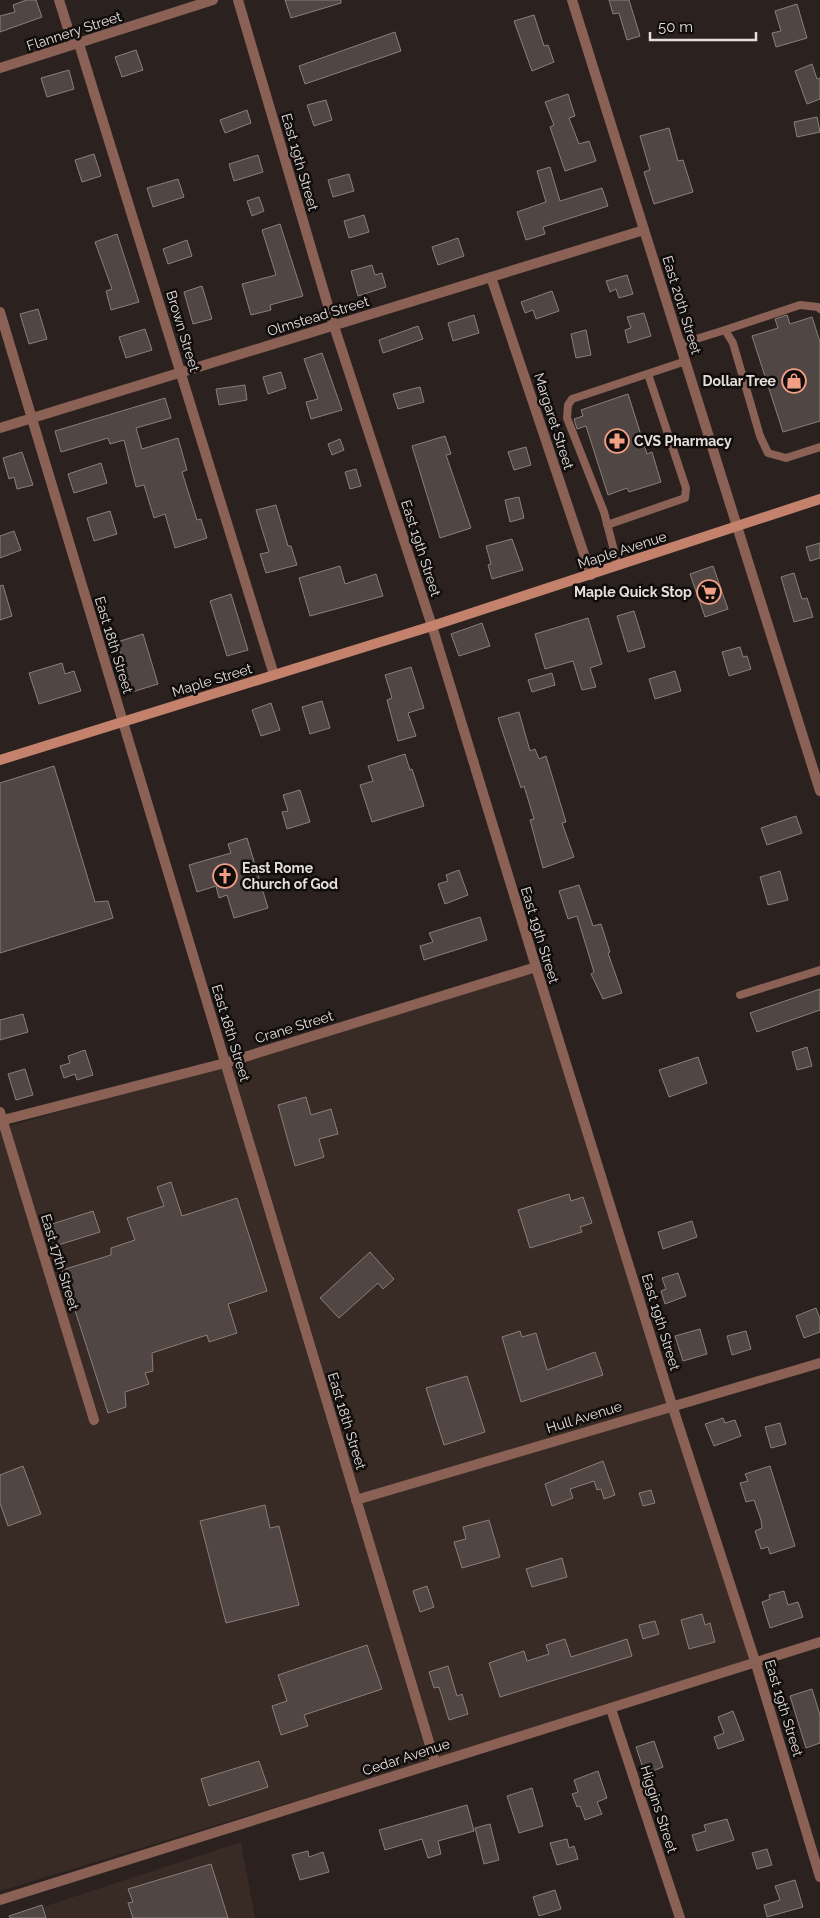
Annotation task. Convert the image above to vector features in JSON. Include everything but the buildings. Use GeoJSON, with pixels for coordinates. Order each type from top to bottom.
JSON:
{"type":"FeatureCollection","features":[{"type":"Feature","properties":{"kind":"main road","name":"Maple Avenue"},"geometry":{"type":"LineString","coordinates":[[432,626],[820,499]]}},
{"type":"Feature","properties":{"kind":"main road","name":"Maple Street"},"geometry":{"type":"LineString","coordinates":[[0,760],[432,626]]}},
{"type":"Feature","properties":{"kind":"street","name":"Brown Street"},"geometry":{"type":"LineString","coordinates":[[59,0],[70,35],[79,44],[182,372],[274,675]]}},
{"type":"Feature","properties":{"kind":"street","name":"Flannery Street"},"geometry":{"type":"LineString","coordinates":[[0,68],[213,0]]}},
{"type":"Feature","properties":{"kind":"street","name":"East 19th Street"},"geometry":{"type":"LineString","coordinates":[[238,0],[334,326],[432,626],[672,1405],[755,1661],[820,1877]]}},
{"type":"Feature","properties":{"kind":"street","name":"East 20th Street"},"geometry":{"type":"LineString","coordinates":[[572,0],[820,791]]}},
{"type":"Feature","properties":{"kind":"street","name":"Olmstead Street"},"geometry":{"type":"LineString","coordinates":[[0,428],[644,230]]}},
{"type":"Feature","properties":{"kind":"street","name":"Margaret Street"},"geometry":{"type":"LineString","coordinates":[[491,277],[591,574]]}},
{"type":"Feature","properties":{"kind":"street","name":"East 18th Street"},"geometry":{"type":"LineString","coordinates":[[0,312],[435,1762]]}},
{"type":"Feature","properties":{"kind":"street","name":"Crane Street"},"geometry":{"type":"LineString","coordinates":[[1,1118],[225,1063],[536,967]]}},
{"type":"Feature","properties":{"kind":"street","name":"East 17th Street"},"geometry":{"type":"LineString","coordinates":[[1,1118],[94,1420]]}},
{"type":"Feature","properties":{"kind":"street","name":"Hull Avenue"},"geometry":{"type":"LineString","coordinates":[[356,1500],[672,1405],[820,1363]]}},
{"type":"Feature","properties":{"kind":"street","name":"Cedar Avenue"},"geometry":{"type":"LineString","coordinates":[[0,1900],[820,1642]]}},
{"type":"Feature","properties":{"kind":"street","name":"Higgins Street"},"geometry":{"type":"LineString","coordinates":[[611,1709],[680,1918]]}},
{"type":"Feature","properties":{"kind":"lane"},"geometry":{"type":"LineString","coordinates":[[680,344],[800,305],[818,307],[820,310]]}},
{"type":"Feature","properties":{"kind":"lane"},"geometry":{"type":"LineString","coordinates":[[725,330],[733,343],[760,436],[768,453],[786,458],[820,447]]}},
{"type":"Feature","properties":{"kind":"lane"},"geometry":{"type":"LineString","coordinates":[[618,566],[604,512],[567,418],[568,404],[572,399],[686,361]]}},
{"type":"Feature","properties":{"kind":"lane"},"geometry":{"type":"LineString","coordinates":[[607,525],[685,498],[686,488],[648,374]]}},
{"type":"Feature","properties":{"kind":"lane"},"geometry":{"type":"LineString","coordinates":[[740,996],[820,970]]}},
{"type":"Feature","properties":{"kind":"shaded area"},"geometry":{"type":"Polygon","coordinates":[[[536,967],[755,1661],[0,1891],[0,1129],[225,1063],[536,967]]]}},
{"type":"Feature","properties":{"kind":"shaded area"},"geometry":{"type":"Polygon","coordinates":[[[241,1842],[255,1918],[9,1918],[241,1842]]]}},
{"type":"Feature","properties":{"kind":"place","name":"Dollar Tree"},"geometry":{"type":"Point","coordinates":[794,381]}},
{"type":"Feature","properties":{"kind":"place","name":"CVS Pharmacy"},"geometry":{"type":"Point","coordinates":[617,441]}},
{"type":"Feature","properties":{"kind":"place","name":"Maple Quick Stop"},"geometry":{"type":"Point","coordinates":[709,592]}},
{"type":"Feature","properties":{"kind":"place","name":"East Rome Church of God"},"geometry":{"type":"Point","coordinates":[225,876]}}]}
